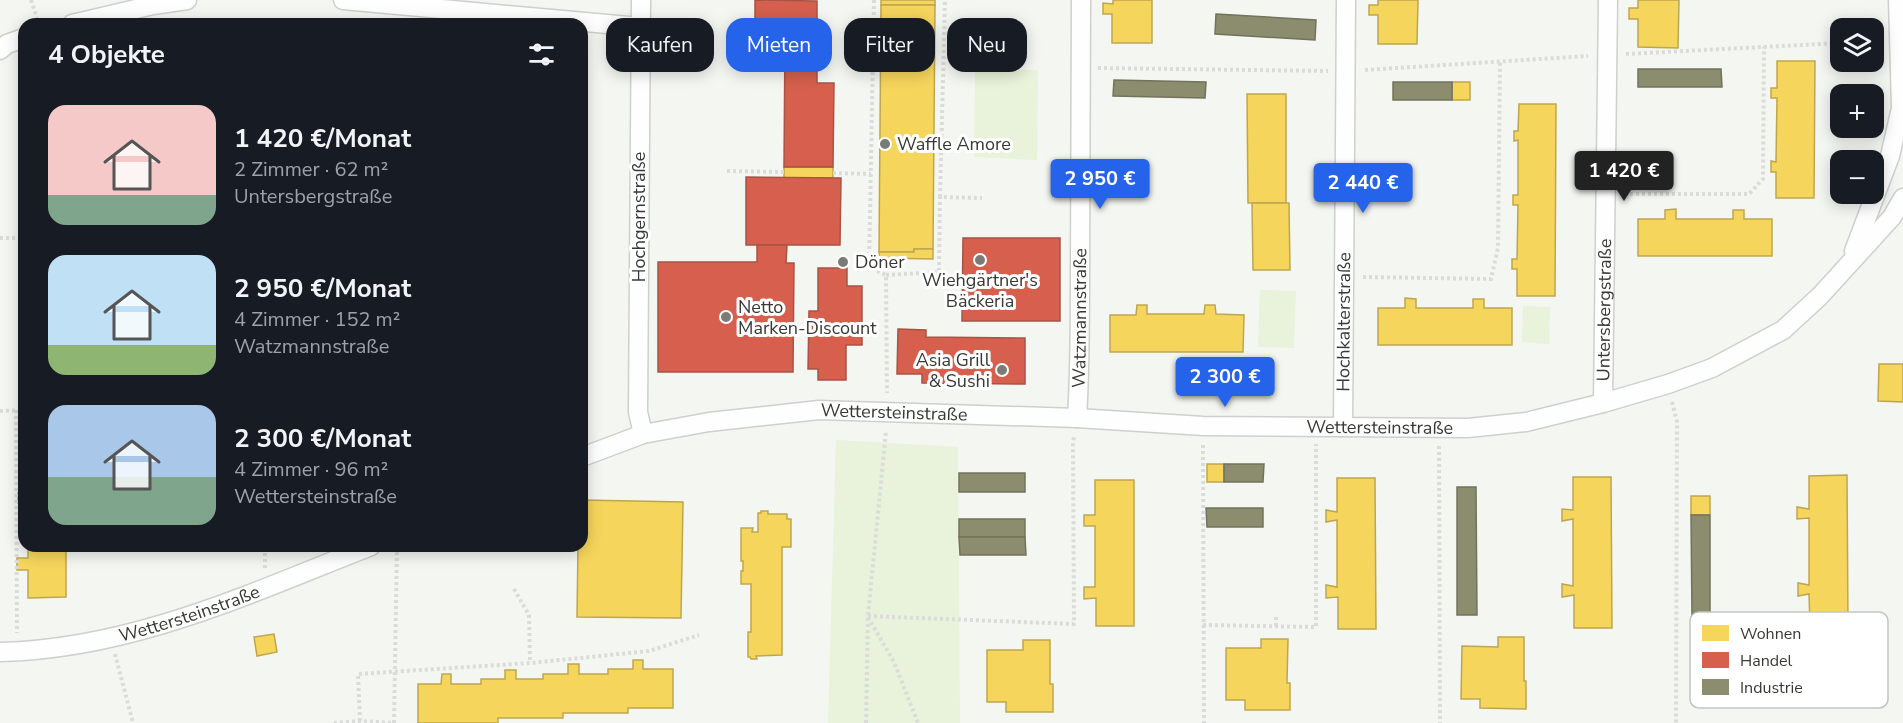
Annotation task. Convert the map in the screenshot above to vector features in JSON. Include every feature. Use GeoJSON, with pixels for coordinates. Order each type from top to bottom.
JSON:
{"type":"FeatureCollection","features":[{"type":"Feature","properties":{"kind":"street"},"geometry":{"type":"LineString","coordinates":[[98,18],[153,5],[187,0]]}},
{"type":"Feature","properties":{"kind":"street"},"geometry":{"type":"LineString","coordinates":[[343,0],[541,18]]}},
{"type":"Feature","properties":{"kind":"street","name":"Hochgernstraße"},"geometry":{"type":"LineString","coordinates":[[640,18],[641,0]]}},
{"type":"Feature","properties":{"kind":"street","name":"Watzmannstraße"},"geometry":{"type":"LineString","coordinates":[[1077,418],[1082,198],[1082,0]]}},
{"type":"Feature","properties":{"kind":"street","name":"Hochkalterstraße"},"geometry":{"type":"LineString","coordinates":[[1343,427],[1346,0]]}},
{"type":"Feature","properties":{"kind":"street","name":"Untersbergstraße"},"geometry":{"type":"LineString","coordinates":[[1603,403],[1608,0]]}},
{"type":"Feature","properties":{"kind":"street","name":"Wettersteinstraße"},"geometry":{"type":"LineString","coordinates":[[1850,261],[1890,156],[1902,109],[1898,0]]}},
{"type":"Feature","properties":{"kind":"street"},"geometry":{"type":"LineString","coordinates":[[588,22],[606,24]]}},
{"type":"Feature","properties":{"kind":"street"},"geometry":{"type":"LineString","coordinates":[[0,50],[7,44],[18,40]]}},
{"type":"Feature","properties":{"kind":"street","name":"Hochgernstraße"},"geometry":{"type":"LineString","coordinates":[[640,72],[638,412],[644,434]]}},
{"type":"Feature","properties":{"kind":"street","name":"Wettersteinstraße"},"geometry":{"type":"LineString","coordinates":[[588,456],[644,434],[709,422],[819,410],[1077,418],[1203,426],[1467,428],[1526,422],[1668,384],[1712,368],[1783,330],[1820,296],[1892,217],[1903,198]]}},
{"type":"Feature","properties":{"kind":"street","name":"Wettersteinstraße"},"geometry":{"type":"LineString","coordinates":[[8,652],[111,639],[265,590],[357,552]]}},
{"type":"Feature","properties":{"kind":"path"},"geometry":{"type":"LineString","coordinates":[[31,0],[37,18]]}},
{"type":"Feature","properties":{"kind":"path"},"geometry":{"type":"LineString","coordinates":[[874,0],[869,267],[886,275],[939,272],[945,0]]}},
{"type":"Feature","properties":{"kind":"path"},"geometry":{"type":"LineString","coordinates":[[1606,194],[1749,194],[1763,179],[1764,47]]}},
{"type":"Feature","properties":{"kind":"path"},"geometry":{"type":"LineString","coordinates":[[1344,277],[1491,279],[1498,248],[1500,63]]}},
{"type":"Feature","properties":{"kind":"path"},"geometry":{"type":"LineString","coordinates":[[1081,68],[1345,71]]}},
{"type":"Feature","properties":{"kind":"path"},"geometry":{"type":"LineString","coordinates":[[727,171],[784,172]]}},
{"type":"Feature","properties":{"kind":"path"},"geometry":{"type":"LineString","coordinates":[[833,173],[871,174]]}},
{"type":"Feature","properties":{"kind":"path"},"geometry":{"type":"LineString","coordinates":[[940,197],[982,198]]}},
{"type":"Feature","properties":{"kind":"path"},"geometry":{"type":"LineString","coordinates":[[0,238],[18,238]]}},
{"type":"Feature","properties":{"kind":"path"},"geometry":{"type":"LineString","coordinates":[[866,723],[868,616],[888,412],[886,275]]}},
{"type":"Feature","properties":{"kind":"path"},"geometry":{"type":"LineString","coordinates":[[1668,384],[1677,422],[1676,723]]}},
{"type":"Feature","properties":{"kind":"path"},"geometry":{"type":"LineString","coordinates":[[0,411],[16,410],[8,652]]}},
{"type":"Feature","properties":{"kind":"path"},"geometry":{"type":"LineString","coordinates":[[868,616],[1074,624],[1073,443],[1077,418]]}},
{"type":"Feature","properties":{"kind":"path"},"geometry":{"type":"LineString","coordinates":[[1203,426],[1204,723]]}},
{"type":"Feature","properties":{"kind":"path"},"geometry":{"type":"LineString","coordinates":[[1203,625],[1316,627],[1316,427]]}},
{"type":"Feature","properties":{"kind":"path"},"geometry":{"type":"LineString","coordinates":[[1439,427],[1440,723]]}},
{"type":"Feature","properties":{"kind":"path"},"geometry":{"type":"LineString","coordinates":[[334,723],[360,721],[394,723],[398,552]]}},
{"type":"Feature","properties":{"kind":"path"},"geometry":{"type":"LineString","coordinates":[[514,589],[529,615],[530,663]]}},
{"type":"Feature","properties":{"kind":"path"},"geometry":{"type":"LineString","coordinates":[[1276,614],[1276,626]]}},
{"type":"Feature","properties":{"kind":"path"},"geometry":{"type":"LineString","coordinates":[[868,616],[894,662],[918,723]]}},
{"type":"Feature","properties":{"kind":"path"},"geometry":{"type":"LineString","coordinates":[[360,721],[358,674],[530,663],[649,651],[699,635]]}},
{"type":"Feature","properties":{"kind":"path"},"geometry":{"type":"LineString","coordinates":[[111,639],[133,723]]}},
{"type":"Feature","properties":{"kind":"green space"},"geometry":{"type":"Polygon","coordinates":[[[1038,70],[1037,160],[974,157],[975,72],[1038,70]]]}},
{"type":"Feature","properties":{"kind":"green space"},"geometry":{"type":"Polygon","coordinates":[[[1260,290],[1296,291],[1294,348],[1258,347],[1260,290]]]}},
{"type":"Feature","properties":{"kind":"green space"},"geometry":{"type":"Polygon","coordinates":[[[1523,306],[1550,307],[1549,344],[1522,342],[1523,306]]]}},
{"type":"Feature","properties":{"kind":"green space"},"geometry":{"type":"Polygon","coordinates":[[[836,440],[958,447],[960,723],[828,723],[836,440]]]}},
{"type":"Feature","properties":{"kind":"building: Wohnen"},"geometry":{"type":"Polygon","coordinates":[[[881,0],[935,0],[935,5],[881,5],[881,0]]]}},
{"type":"Feature","properties":{"kind":"building: Wohnen"},"geometry":{"type":"Polygon","coordinates":[[[1113,0],[1152,0],[1152,43],[1112,43],[1112,14],[1103,14],[1103,3],[1113,4],[1113,0]]]}},
{"type":"Feature","properties":{"kind":"building: Wohnen"},"geometry":{"type":"Polygon","coordinates":[[[1378,0],[1418,0],[1417,44],[1378,44],[1378,15],[1369,15],[1369,5],[1378,5],[1378,0]]]}},
{"type":"Feature","properties":{"kind":"building: Wohnen"},"geometry":{"type":"Polygon","coordinates":[[[1638,0],[1679,0],[1678,48],[1638,47],[1638,19],[1629,19],[1629,8],[1638,8],[1638,0]]]}},
{"type":"Feature","properties":{"kind":"building: Wohnen"},"geometry":{"type":"Polygon","coordinates":[[[881,5],[935,5],[935,18],[881,18],[881,5]]]}},
{"type":"Feature","properties":{"kind":"building: Wohnen"},"geometry":{"type":"Polygon","coordinates":[[[1777,61],[1815,61],[1814,198],[1776,198],[1776,172],[1771,172],[1771,161],[1776,162],[1777,98],[1771,98],[1771,88],[1777,88],[1777,61]]]}},
{"type":"Feature","properties":{"kind":"building: Wohnen"},"geometry":{"type":"Polygon","coordinates":[[[880,72],[934,72],[933,249],[914,249],[914,252],[879,252],[880,72]]]}},
{"type":"Feature","properties":{"kind":"building: Wohnen"},"geometry":{"type":"Polygon","coordinates":[[[1452,82],[1470,82],[1470,100],[1452,100],[1452,82]]]}},
{"type":"Feature","properties":{"kind":"building: Wohnen"},"geometry":{"type":"Polygon","coordinates":[[[1247,94],[1286,94],[1286,203],[1248,203],[1247,94]]]}},
{"type":"Feature","properties":{"kind":"building: Wohnen"},"geometry":{"type":"Polygon","coordinates":[[[1519,104],[1556,104],[1555,296],[1517,296],[1517,269],[1512,269],[1512,259],[1517,259],[1518,205],[1513,205],[1513,195],[1518,195],[1518,140],[1514,141],[1514,131],[1518,131],[1519,104]]]}},
{"type":"Feature","properties":{"kind":"building: Wohnen"},"geometry":{"type":"Polygon","coordinates":[[[784,167],[833,167],[833,178],[784,178],[784,167]]]}},
{"type":"Feature","properties":{"kind":"building: Wohnen"},"geometry":{"type":"Polygon","coordinates":[[[1252,203],[1289,203],[1290,270],[1253,270],[1252,203]]]}},
{"type":"Feature","properties":{"kind":"building: Wohnen"},"geometry":{"type":"Polygon","coordinates":[[[1676,209],[1676,219],[1733,219],[1733,210],[1744,210],[1744,219],[1772,219],[1772,256],[1638,256],[1638,219],[1665,219],[1665,210],[1676,209]]]}},
{"type":"Feature","properties":{"kind":"building: Wohnen"},"geometry":{"type":"Polygon","coordinates":[[[914,249],[933,249],[933,259],[879,258],[879,252],[914,252],[914,249]]]}},
{"type":"Feature","properties":{"kind":"building: Wohnen"},"geometry":{"type":"Polygon","coordinates":[[[1405,298],[1416,299],[1416,308],[1473,308],[1473,299],[1484,299],[1484,308],[1512,308],[1512,345],[1378,345],[1378,308],[1405,308],[1405,298]]]}},
{"type":"Feature","properties":{"kind":"building: Wohnen"},"geometry":{"type":"Polygon","coordinates":[[[1137,305],[1147,305],[1147,314],[1204,314],[1205,305],[1215,305],[1216,314],[1244,315],[1243,352],[1110,352],[1110,315],[1136,315],[1137,305]]]}},
{"type":"Feature","properties":{"kind":"building: Wohnen"},"geometry":{"type":"Polygon","coordinates":[[[1879,364],[1903,364],[1903,402],[1878,401],[1879,364]]]}},
{"type":"Feature","properties":{"kind":"building: Wohnen"},"geometry":{"type":"Polygon","coordinates":[[[1207,464],[1224,464],[1224,482],[1207,482],[1207,464]]]}},
{"type":"Feature","properties":{"kind":"building: Wohnen"},"geometry":{"type":"Polygon","coordinates":[[[1847,475],[1848,612],[1810,612],[1809,594],[1798,596],[1798,583],[1809,585],[1809,518],[1797,519],[1797,507],[1809,509],[1809,476],[1847,475]]]}},
{"type":"Feature","properties":{"kind":"building: Wohnen"},"geometry":{"type":"Polygon","coordinates":[[[1573,477],[1611,477],[1612,628],[1574,628],[1574,595],[1562,597],[1562,584],[1573,586],[1573,519],[1562,521],[1562,509],[1573,510],[1573,477]]]}},
{"type":"Feature","properties":{"kind":"building: Wohnen"},"geometry":{"type":"Polygon","coordinates":[[[1337,478],[1375,478],[1376,629],[1338,629],[1338,597],[1326,598],[1326,585],[1337,587],[1337,520],[1326,522],[1326,510],[1337,512],[1337,478]]]}},
{"type":"Feature","properties":{"kind":"building: Wohnen"},"geometry":{"type":"Polygon","coordinates":[[[1095,480],[1134,480],[1134,626],[1096,626],[1096,598],[1084,599],[1084,587],[1095,587],[1095,526],[1084,526],[1084,515],[1095,515],[1095,480]]]}},
{"type":"Feature","properties":{"kind":"building: Wohnen"},"geometry":{"type":"Polygon","coordinates":[[[1691,496],[1710,496],[1710,515],[1691,515],[1691,496]]]}},
{"type":"Feature","properties":{"kind":"building: Wohnen"},"geometry":{"type":"Polygon","coordinates":[[[588,500],[683,502],[681,618],[577,617],[578,552],[588,552],[588,500]]]}},
{"type":"Feature","properties":{"kind":"building: Wohnen"},"geometry":{"type":"Polygon","coordinates":[[[768,511],[768,514],[787,514],[787,519],[791,519],[791,547],[782,547],[782,655],[756,656],[757,659],[751,659],[748,657],[748,632],[751,632],[751,584],[741,584],[743,561],[741,561],[741,528],[753,528],[752,532],[758,532],[758,513],[768,511]]]}},
{"type":"Feature","properties":{"kind":"building: Wohnen"},"geometry":{"type":"Polygon","coordinates":[[[28,552],[66,552],[66,597],[28,598],[28,570],[17,570],[17,558],[28,558],[28,552]]]}},
{"type":"Feature","properties":{"kind":"building: Wohnen"},"geometry":{"type":"Polygon","coordinates":[[[274,634],[277,652],[257,656],[254,637],[274,634]]]}},
{"type":"Feature","properties":{"kind":"building: Wohnen"},"geometry":{"type":"Polygon","coordinates":[[[1498,637],[1524,637],[1526,709],[1480,708],[1480,699],[1461,699],[1462,646],[1498,647],[1498,637]]]}},
{"type":"Feature","properties":{"kind":"building: Wohnen"},"geometry":{"type":"Polygon","coordinates":[[[1261,639],[1288,639],[1287,683],[1290,683],[1290,710],[1245,710],[1245,700],[1226,700],[1226,648],[1261,648],[1261,639]]]}},
{"type":"Feature","properties":{"kind":"building: Wohnen"},"geometry":{"type":"Polygon","coordinates":[[[1023,640],[1050,640],[1050,684],[1053,684],[1053,712],[1006,712],[1006,702],[987,702],[987,650],[1023,650],[1023,640]]]}},
{"type":"Feature","properties":{"kind":"building: Wohnen"},"geometry":{"type":"Polygon","coordinates":[[[633,660],[643,660],[643,669],[673,669],[673,708],[628,708],[628,713],[563,713],[563,718],[498,718],[498,723],[418,723],[418,684],[441,684],[442,674],[451,674],[451,684],[481,684],[481,679],[505,679],[505,670],[516,670],[516,679],[543,679],[543,674],[568,674],[568,664],[579,664],[579,674],[608,674],[608,669],[633,669],[633,660]]]}},
{"type":"Feature","properties":{"kind":"building: Handel"},"geometry":{"type":"Polygon","coordinates":[[[755,0],[817,1],[817,18],[755,18],[755,0]]]}},
{"type":"Feature","properties":{"kind":"building: Handel"},"geometry":{"type":"Polygon","coordinates":[[[785,72],[817,72],[817,83],[834,83],[833,167],[784,167],[785,72]]]}},
{"type":"Feature","properties":{"kind":"building: Handel"},"geometry":{"type":"Polygon","coordinates":[[[746,177],[841,178],[840,245],[746,245],[746,177]]]}},
{"type":"Feature","properties":{"kind":"building: Handel"},"geometry":{"type":"Polygon","coordinates":[[[963,238],[1060,238],[1060,321],[962,321],[963,238]]]}},
{"type":"Feature","properties":{"kind":"building: Handel","name":"Netto Marken-Discount"},"geometry":{"type":"Polygon","coordinates":[[[757,245],[787,245],[786,263],[794,263],[793,372],[658,372],[658,262],[757,262],[757,245]]]}},
{"type":"Feature","properties":{"kind":"building: Handel"},"geometry":{"type":"Polygon","coordinates":[[[818,268],[847,268],[847,286],[862,286],[862,345],[846,345],[846,380],[818,380],[818,369],[808,369],[809,311],[818,311],[818,268]]]}},
{"type":"Feature","properties":{"kind":"building: Handel"},"geometry":{"type":"Polygon","coordinates":[[[898,329],[926,330],[926,337],[1025,338],[1025,384],[922,383],[922,374],[897,374],[898,329]]]}},
{"type":"Feature","properties":{"kind":"building: Industrie"},"geometry":{"type":"Polygon","coordinates":[[[1216,14],[1316,20],[1315,40],[1215,34],[1216,14]]]}},
{"type":"Feature","properties":{"kind":"building: Industrie"},"geometry":{"type":"Polygon","coordinates":[[[1638,69],[1721,69],[1722,87],[1638,87],[1638,69]]]}},
{"type":"Feature","properties":{"kind":"building: Industrie"},"geometry":{"type":"Polygon","coordinates":[[[1114,80],[1206,82],[1205,98],[1113,96],[1114,80]]]}},
{"type":"Feature","properties":{"kind":"building: Industrie"},"geometry":{"type":"Polygon","coordinates":[[[1393,82],[1452,82],[1452,100],[1393,100],[1393,82]]]}},
{"type":"Feature","properties":{"kind":"building: Industrie"},"geometry":{"type":"Polygon","coordinates":[[[1224,464],[1264,464],[1263,482],[1224,482],[1224,464]]]}},
{"type":"Feature","properties":{"kind":"building: Industrie"},"geometry":{"type":"Polygon","coordinates":[[[959,473],[1025,473],[1025,492],[959,492],[959,473]]]}},
{"type":"Feature","properties":{"kind":"building: Industrie"},"geometry":{"type":"Polygon","coordinates":[[[1457,487],[1476,487],[1477,615],[1457,615],[1457,487]]]}},
{"type":"Feature","properties":{"kind":"building: Industrie"},"geometry":{"type":"Polygon","coordinates":[[[1206,508],[1263,508],[1263,527],[1207,527],[1206,508]]]}},
{"type":"Feature","properties":{"kind":"building: Industrie"},"geometry":{"type":"Polygon","coordinates":[[[1691,515],[1710,515],[1710,612],[1692,612],[1691,515]]]}},
{"type":"Feature","properties":{"kind":"building: Industrie"},"geometry":{"type":"Polygon","coordinates":[[[959,519],[1025,519],[1025,537],[959,537],[959,519]]]}},
{"type":"Feature","properties":{"kind":"building: Industrie"},"geometry":{"type":"Polygon","coordinates":[[[959,537],[1025,537],[1026,555],[960,555],[959,537]]]}},
{"type":"Feature","properties":{"kind":"place","name":"Waffle Amore"},"geometry":{"type":"Point","coordinates":[885,144]}},
{"type":"Feature","properties":{"kind":"place","name":"Wiehgärtner's Bäckeria"},"geometry":{"type":"Point","coordinates":[980,260]}},
{"type":"Feature","properties":{"kind":"place","name":"Döner"},"geometry":{"type":"Point","coordinates":[843,262]}},
{"type":"Feature","properties":{"kind":"place","name":"Netto Marken-Discount"},"geometry":{"type":"Point","coordinates":[726,317]}},
{"type":"Feature","properties":{"kind":"place","name":"Asia Grill & Sushi"},"geometry":{"type":"Point","coordinates":[1002,370]}}]}
